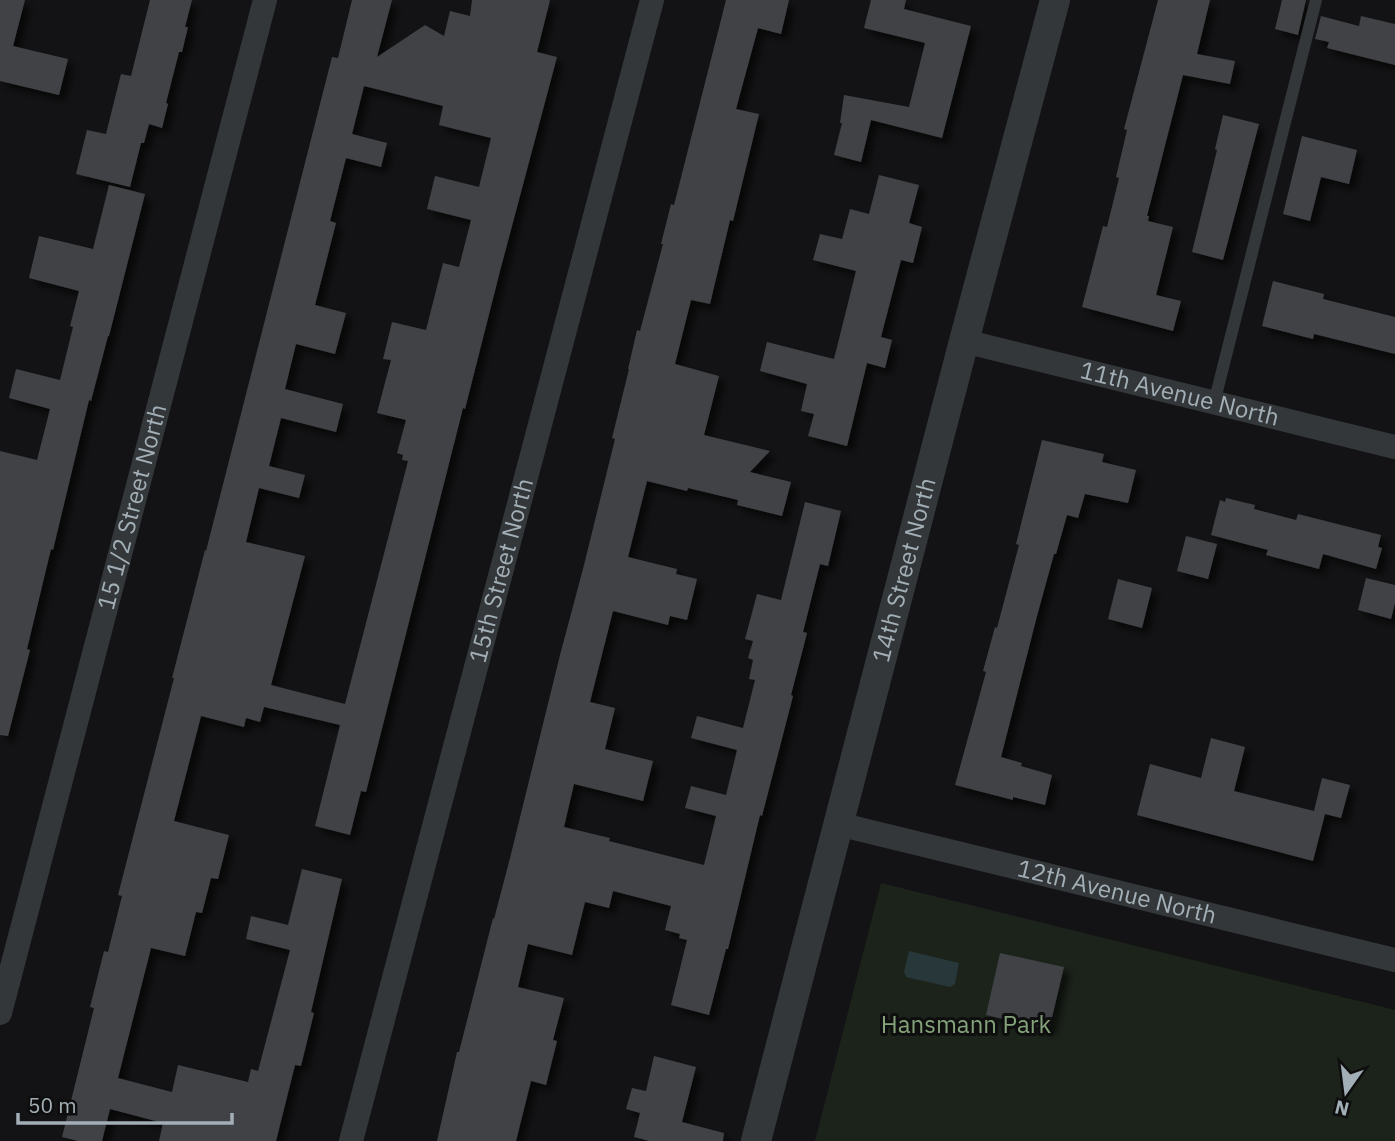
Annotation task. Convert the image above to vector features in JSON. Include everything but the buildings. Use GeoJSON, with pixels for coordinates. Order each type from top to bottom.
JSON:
{"type":"FeatureCollection","features":[{"type":"Feature","properties":{"kind":"street","name":"15 1/2 Street North"},"geometry":{"type":"LineString","coordinates":[[0,1013],[265,0]]}},
{"type":"Feature","properties":{"kind":"street","name":"15th Street North"},"geometry":{"type":"LineString","coordinates":[[351,1141],[652,0]]}},
{"type":"Feature","properties":{"kind":"street","name":"14th Street North"},"geometry":{"type":"LineString","coordinates":[[756,1141],[1055,0]]}},
{"type":"Feature","properties":{"kind":"street","name":"11th Avenue North"},"geometry":{"type":"LineString","coordinates":[[964,341],[1395,447]]}},
{"type":"Feature","properties":{"kind":"street","name":"12th Avenue North"},"geometry":{"type":"LineString","coordinates":[[838,824],[1395,960]]}},
{"type":"Feature","properties":{"kind":"lane"},"geometry":{"type":"LineString","coordinates":[[1214,403],[1316,0]]}},
{"type":"Feature","properties":{"kind":"green space","name":"Hansmann Park"},"geometry":{"type":"Polygon","coordinates":[[[881,883],[1395,1010],[1395,1141],[815,1141],[881,883]]]}},
{"type":"Feature","properties":{"kind":"shaded area"},"geometry":{"type":"Polygon","coordinates":[[[909,951],[959,963],[955,984],[950,987],[906,977],[904,972],[909,951]]]}}]}
